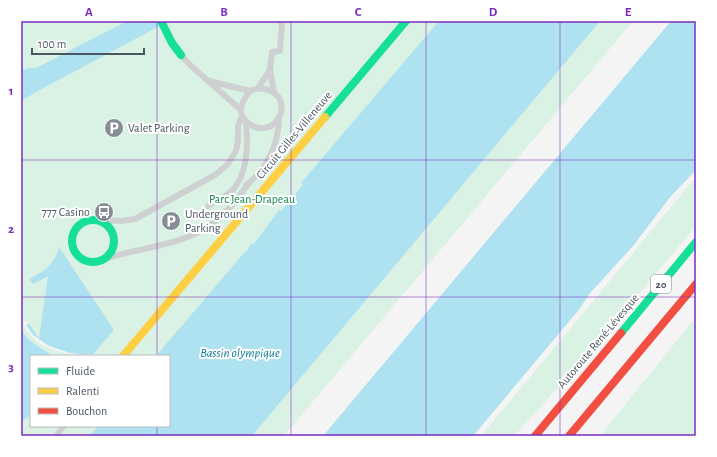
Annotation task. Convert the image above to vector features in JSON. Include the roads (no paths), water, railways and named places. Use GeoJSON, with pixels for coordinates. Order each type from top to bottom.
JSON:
{"type":"FeatureCollection","features":[{"type":"Feature","properties":{"kind":"main road"},"geometry":{"type":"LineString","coordinates":[[161,21],[172,43],[181,55]]}},
{"type":"Feature","properties":{"kind":"main road","name":"Circuit Gilles-Villeneuve"},"geometry":{"type":"LineString","coordinates":[[124,355],[406,21]]}},
{"type":"Feature","properties":{"kind":"main road"},"geometry":{"type":"LineString","coordinates":[[94,220],[103,222],[110,228],[114,236],[113,249],[107,257],[99,261],[93,262],[82,259],[77,255],[72,244],[74,231],[76,227],[82,223],[94,220]]}},
{"type":"Feature","properties":{"kind":"main road","name":"Autoroute René-Lévesque"},"geometry":{"type":"LineString","coordinates":[[534,436],[696,242]]}},
{"type":"Feature","properties":{"kind":"main road","name":"20"},"geometry":{"type":"LineString","coordinates":[[569,436],[696,284]]}},
{"type":"Feature","properties":{"kind":"main road"},"geometry":{"type":"LineString","coordinates":[[527,436],[566,399]]}},
{"type":"Feature","properties":{"kind":"street"},"geometry":{"type":"LineString","coordinates":[[274,92],[270,70],[272,52],[280,51],[282,21]]}},
{"type":"Feature","properties":{"kind":"street"},"geometry":{"type":"LineString","coordinates":[[181,55],[208,80],[250,125],[263,129],[276,123],[282,111],[282,104],[279,97],[274,92],[264,88],[258,88],[250,91],[208,80]]}},
{"type":"Feature","properties":{"kind":"street"},"geometry":{"type":"LineString","coordinates":[[258,88],[270,70]]}},
{"type":"Feature","properties":{"kind":"street"},"geometry":{"type":"LineString","coordinates":[[221,199],[230,192],[238,182],[244,163],[247,141],[242,115],[243,102],[250,91]]}},
{"type":"Feature","properties":{"kind":"street"},"geometry":{"type":"LineString","coordinates":[[94,220],[122,221],[135,219],[218,172],[227,165],[236,151],[238,126],[242,115]]}},
{"type":"Feature","properties":{"kind":"street"},"geometry":{"type":"LineString","coordinates":[[99,261],[113,256],[175,242],[190,237],[205,229],[227,211],[266,164],[272,153],[277,135],[279,117]]}},
{"type":"Feature","properties":{"kind":"street"},"geometry":{"type":"LineString","coordinates":[[208,206],[240,190],[249,183]]}},
{"type":"Feature","properties":{"kind":"street"},"geometry":{"type":"LineString","coordinates":[[56,436],[63,427]]}},
{"type":"Feature","properties":{"kind":"water"},"geometry":{"type":"Polygon","coordinates":[[[127,21],[169,21],[21,101],[21,72],[27,68],[36,68],[127,21]]]}},
{"type":"Feature","properties":{"kind":"water","name":"Bassin olympique"},"geometry":{"type":"Polygon","coordinates":[[[439,21],[600,21],[252,436],[90,436],[97,427],[170,427],[170,355],[157,355],[252,243],[254,244],[279,210],[281,211],[303,185],[301,183],[439,21]]]}},
{"type":"Feature","properties":{"kind":"water"},"geometry":{"type":"Polygon","coordinates":[[[671,21],[696,21],[696,170],[671,196],[633,246],[591,292],[577,312],[473,436],[323,436],[671,21]]]}},
{"type":"Feature","properties":{"kind":"water"},"geometry":{"type":"Polygon","coordinates":[[[59,247],[114,330],[93,354],[64,352],[38,339],[25,325],[29,323],[39,339],[48,276],[33,284],[29,279],[52,263],[59,247]]]}},
{"type":"Feature","properties":{"kind":"water"},"geometry":{"type":"Polygon","coordinates":[[[21,330],[26,337],[41,349],[49,353],[49,355],[30,355],[30,415],[21,423],[21,330]]]}},
{"type":"Feature","properties":{"kind":"place","name":"Valet Parking"},"geometry":{"type":"Point","coordinates":[114,128]}},
{"type":"Feature","properties":{"kind":"place","name":"777 Casino"},"geometry":{"type":"Point","coordinates":[104,212]}},
{"type":"Feature","properties":{"kind":"place","name":"Underground Parking"},"geometry":{"type":"Point","coordinates":[171,221]}},
{"type":"Feature","properties":{"kind":"park label","name":"Parc Jean-Drapeau"},"geometry":{"type":"Point","coordinates":[252,199]}}]}
